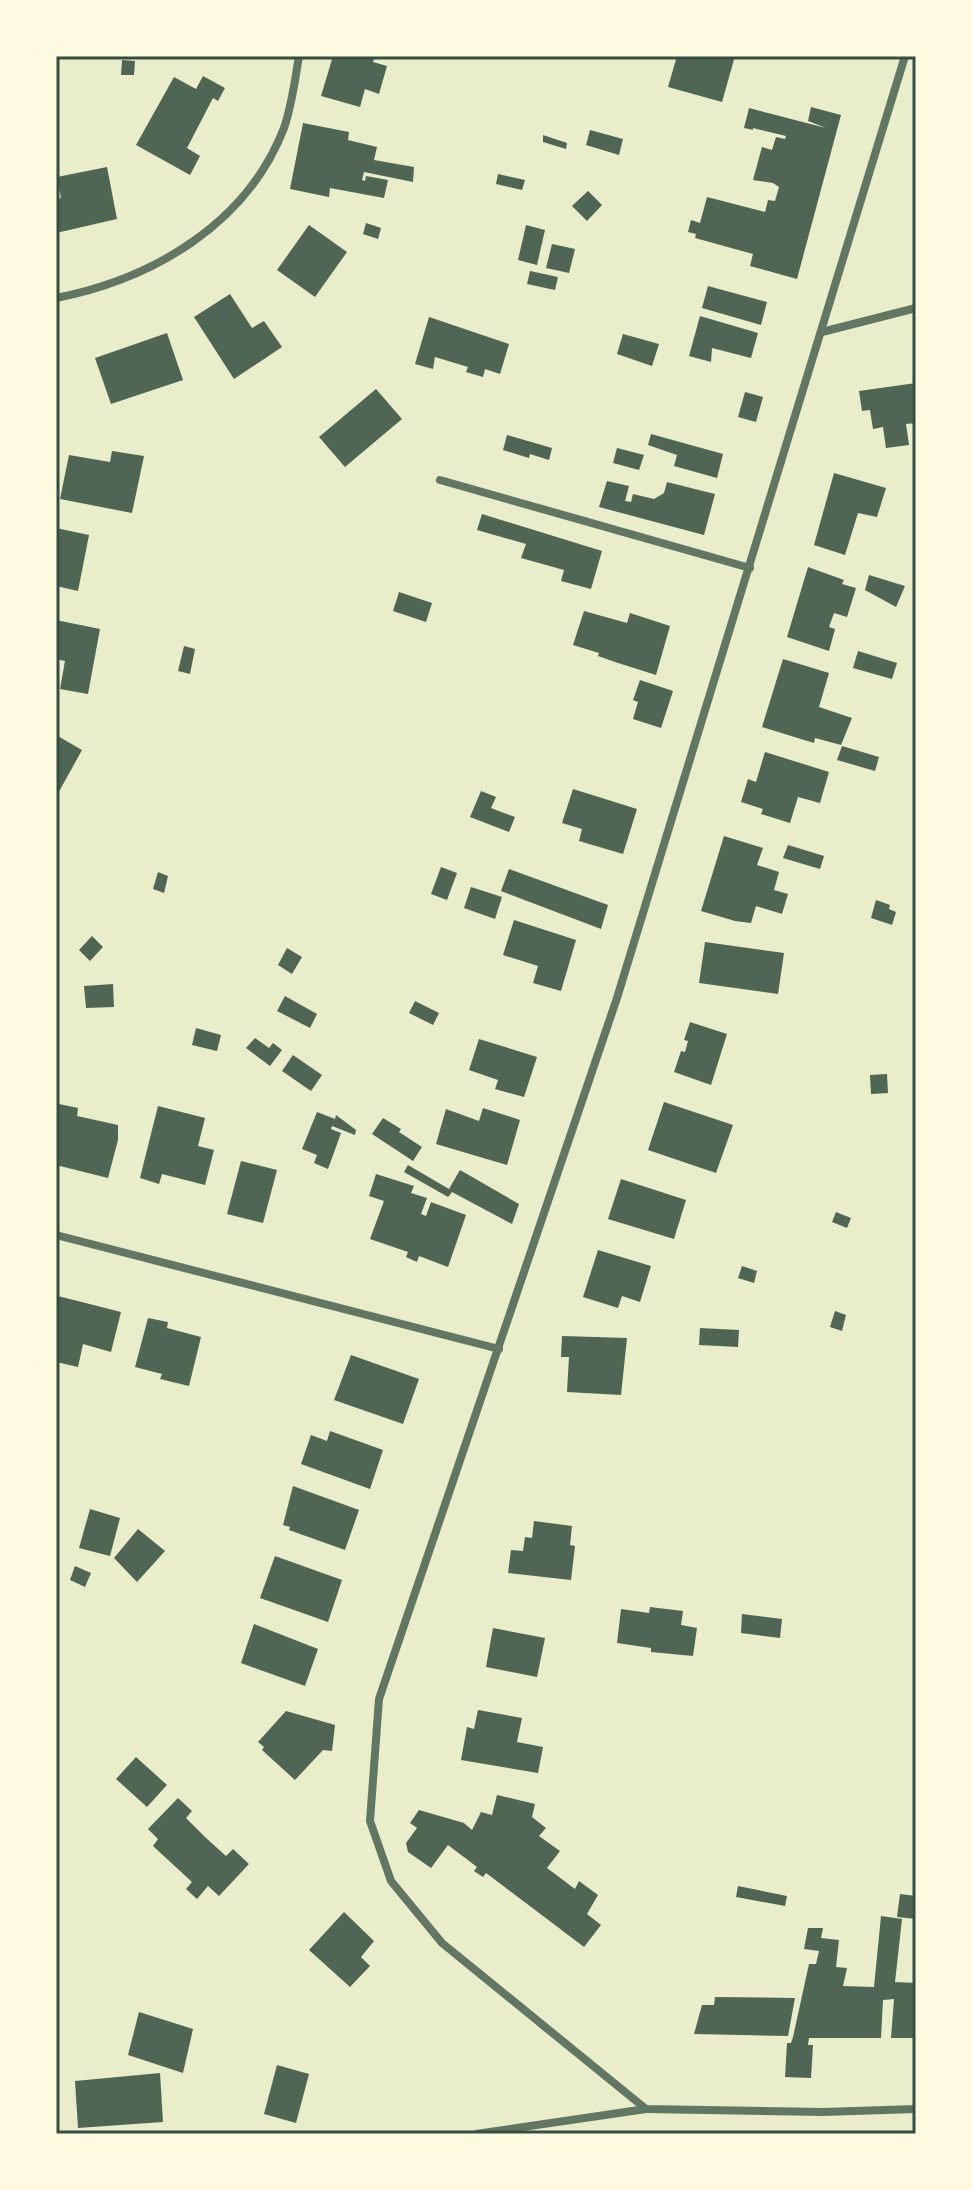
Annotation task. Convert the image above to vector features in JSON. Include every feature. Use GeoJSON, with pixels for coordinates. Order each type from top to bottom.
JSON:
{"type":"FeatureCollection","features":[{"type":"Feature","properties":{"kind":"street"},"geometry":{"type":"LineString","coordinates":[[56,298],[131,276],[181,250],[214,227],[243,200],[284,128],[299,56]]}},
{"type":"Feature","properties":{"kind":"street"},"geometry":{"type":"LineString","coordinates":[[646,2109],[442,1943],[391,1881],[370,1821],[379,1699],[617,998],[905,56]]}},
{"type":"Feature","properties":{"kind":"street"},"geometry":{"type":"LineString","coordinates":[[822,332],[916,308]]}},
{"type":"Feature","properties":{"kind":"street"},"geometry":{"type":"LineString","coordinates":[[440,480],[750,568]]}},
{"type":"Feature","properties":{"kind":"street"},"geometry":{"type":"LineString","coordinates":[[56,1235],[499,1349]]}},
{"type":"Feature","properties":{"kind":"street"},"geometry":{"type":"LineString","coordinates":[[476,2134],[646,2109],[823,2112],[916,2109]]}},
{"type":"Feature","properties":{"kind":"building"},"geometry":{"type":"Polygon","coordinates":[[[333,56],[375,56],[373,62],[387,66],[379,94],[365,89],[360,107],[321,96],[333,56]]]}},
{"type":"Feature","properties":{"kind":"building"},"geometry":{"type":"Polygon","coordinates":[[[677,56],[735,56],[722,102],[668,87],[677,56]]]}},
{"type":"Feature","properties":{"kind":"building"},"geometry":{"type":"Polygon","coordinates":[[[122,60],[135,61],[134,75],[121,75],[122,60]]]}},
{"type":"Feature","properties":{"kind":"building"},"geometry":{"type":"Polygon","coordinates":[[[203,76],[225,88],[218,101],[213,98],[187,148],[200,156],[190,175],[136,145],[174,77],[196,89],[203,76]]]}},
{"type":"Feature","properties":{"kind":"building"},"geometry":{"type":"Polygon","coordinates":[[[811,107],[841,115],[797,279],[750,266],[753,254],[695,238],[696,234],[688,232],[691,220],[700,223],[707,197],[765,212],[768,200],[775,201],[779,187],[753,180],[762,147],[772,150],[776,137],[785,139],[786,136],[744,128],[749,108],[826,128],[808,121],[811,107]]]}},
{"type":"Feature","properties":{"kind":"building"},"geometry":{"type":"Polygon","coordinates":[[[303,123],[349,132],[348,140],[377,147],[374,160],[414,167],[413,182],[364,172],[362,180],[365,181],[366,176],[388,180],[384,198],[330,188],[329,197],[290,189],[303,123]]]}},
{"type":"Feature","properties":{"kind":"building"},"geometry":{"type":"Polygon","coordinates":[[[590,130],[623,139],[619,155],[586,145],[590,130]]]}},
{"type":"Feature","properties":{"kind":"building"},"geometry":{"type":"Polygon","coordinates":[[[543,135],[567,143],[566,149],[543,142],[543,135]]]}},
{"type":"Feature","properties":{"kind":"building"},"geometry":{"type":"Polygon","coordinates":[[[107,167],[117,219],[56,233],[56,199],[61,198],[57,177],[107,167]]]}},
{"type":"Feature","properties":{"kind":"building"},"geometry":{"type":"Polygon","coordinates":[[[498,174],[525,180],[522,190],[496,184],[498,174]]]}},
{"type":"Feature","properties":{"kind":"building"},"geometry":{"type":"Polygon","coordinates":[[[588,191],[602,205],[587,221],[572,206],[588,191]]]}},
{"type":"Feature","properties":{"kind":"building"},"geometry":{"type":"Polygon","coordinates":[[[366,223],[381,228],[378,239],[363,234],[366,223]]]}},
{"type":"Feature","properties":{"kind":"building"},"geometry":{"type":"Polygon","coordinates":[[[309,225],[347,252],[315,297],[277,270],[309,225]]]}},
{"type":"Feature","properties":{"kind":"building"},"geometry":{"type":"Polygon","coordinates":[[[526,225],[545,230],[537,265],[518,260],[526,225]]]}},
{"type":"Feature","properties":{"kind":"building"},"geometry":{"type":"Polygon","coordinates":[[[552,244],[575,249],[569,273],[546,268],[552,244]]]}},
{"type":"Feature","properties":{"kind":"building"},"geometry":{"type":"Polygon","coordinates":[[[530,271],[558,277],[555,290],[527,284],[530,271]]]}},
{"type":"Feature","properties":{"kind":"building"},"geometry":{"type":"Polygon","coordinates":[[[708,286],[767,302],[761,325],[702,308],[708,286]]]}},
{"type":"Feature","properties":{"kind":"building"},"geometry":{"type":"Polygon","coordinates":[[[230,294],[252,328],[264,321],[282,347],[234,379],[194,317],[230,294]]]}},
{"type":"Feature","properties":{"kind":"building"},"geometry":{"type":"Polygon","coordinates":[[[700,316],[758,333],[751,358],[712,348],[711,362],[689,356],[700,316]]]}},
{"type":"Feature","properties":{"kind":"building"},"geometry":{"type":"Polygon","coordinates":[[[429,317],[509,344],[500,374],[485,369],[483,377],[466,372],[468,367],[435,357],[433,369],[415,364],[429,317]]]}},
{"type":"Feature","properties":{"kind":"building"},"geometry":{"type":"Polygon","coordinates":[[[167,333],[183,380],[111,404],[95,358],[167,333]]]}},
{"type":"Feature","properties":{"kind":"building"},"geometry":{"type":"Polygon","coordinates":[[[623,334],[659,344],[652,366],[617,354],[623,334]]]}},
{"type":"Feature","properties":{"kind":"building"},"geometry":{"type":"Polygon","coordinates":[[[916,383],[916,423],[906,424],[909,445],[886,448],[883,427],[873,429],[870,410],[862,411],[859,391],[916,383]]]}},
{"type":"Feature","properties":{"kind":"building"},"geometry":{"type":"Polygon","coordinates":[[[376,389],[402,419],[345,467],[319,437],[376,389]]]}},
{"type":"Feature","properties":{"kind":"building"},"geometry":{"type":"Polygon","coordinates":[[[745,392],[763,397],[756,422],[738,417],[745,392]]]}},
{"type":"Feature","properties":{"kind":"building"},"geometry":{"type":"Polygon","coordinates":[[[651,434],[723,454],[717,478],[674,466],[677,455],[648,445],[651,434]]]}},
{"type":"Feature","properties":{"kind":"building"},"geometry":{"type":"Polygon","coordinates":[[[507,435],[552,448],[549,460],[503,450],[507,435]]]}},
{"type":"Feature","properties":{"kind":"building"},"geometry":{"type":"Polygon","coordinates":[[[617,448],[644,455],[639,470],[613,463],[617,448]]]}},
{"type":"Feature","properties":{"kind":"building"},"geometry":{"type":"Polygon","coordinates":[[[112,451],[144,456],[132,513],[60,499],[69,455],[110,462],[112,451]]]}},
{"type":"Feature","properties":{"kind":"building"},"geometry":{"type":"Polygon","coordinates":[[[834,473],[886,488],[877,517],[858,513],[845,555],[814,545],[834,473]]]}},
{"type":"Feature","properties":{"kind":"building"},"geometry":{"type":"Polygon","coordinates":[[[607,481],[629,486],[625,501],[631,502],[633,494],[654,499],[664,493],[667,482],[715,494],[704,535],[599,507],[607,481]]]}},
{"type":"Feature","properties":{"kind":"building"},"geometry":{"type":"Polygon","coordinates":[[[482,514],[602,551],[591,589],[561,581],[564,570],[521,558],[526,544],[477,530],[482,514]]]}},
{"type":"Feature","properties":{"kind":"building"},"geometry":{"type":"Polygon","coordinates":[[[56,528],[89,535],[78,591],[56,586],[56,528]]]}},
{"type":"Feature","properties":{"kind":"building"},"geometry":{"type":"Polygon","coordinates":[[[808,567],[844,580],[842,584],[856,588],[847,617],[834,613],[829,627],[835,629],[829,651],[787,637],[808,567]]]}},
{"type":"Feature","properties":{"kind":"building"},"geometry":{"type":"Polygon","coordinates":[[[869,575],[905,586],[896,607],[865,590],[869,575]]]}},
{"type":"Feature","properties":{"kind":"building"},"geometry":{"type":"Polygon","coordinates":[[[399,592],[432,603],[426,622],[393,611],[399,592]]]}},
{"type":"Feature","properties":{"kind":"building"},"geometry":{"type":"Polygon","coordinates":[[[584,611],[627,623],[630,613],[670,626],[656,675],[573,645],[584,611]]]}},
{"type":"Feature","properties":{"kind":"building"},"geometry":{"type":"Polygon","coordinates":[[[56,620],[100,629],[88,694],[60,689],[65,661],[56,659],[56,620]]]}},
{"type":"Feature","properties":{"kind":"building"},"geometry":{"type":"Polygon","coordinates":[[[184,646],[195,649],[190,674],[178,671],[184,646]]]}},
{"type":"Feature","properties":{"kind":"building"},"geometry":{"type":"Polygon","coordinates":[[[858,651],[897,663],[892,679],[853,668],[858,651]]]}},
{"type":"Feature","properties":{"kind":"building"},"geometry":{"type":"Polygon","coordinates":[[[783,659],[829,673],[819,707],[852,718],[841,745],[815,738],[814,743],[762,727],[783,659]]]}},
{"type":"Feature","properties":{"kind":"building"},"geometry":{"type":"Polygon","coordinates":[[[640,680],[673,691],[661,728],[633,719],[638,702],[633,700],[640,680]]]}},
{"type":"Feature","properties":{"kind":"building"},"geometry":{"type":"Polygon","coordinates":[[[56,735],[82,750],[56,797],[56,735]]]}},
{"type":"Feature","properties":{"kind":"building"},"geometry":{"type":"Polygon","coordinates":[[[842,746],[879,757],[875,771],[837,760],[842,746]]]}},
{"type":"Feature","properties":{"kind":"building"},"geometry":{"type":"Polygon","coordinates":[[[765,752],[829,772],[820,803],[798,797],[790,823],[761,814],[763,809],[741,802],[748,779],[756,782],[765,752]]]}},
{"type":"Feature","properties":{"kind":"building"},"geometry":{"type":"Polygon","coordinates":[[[573,789],[637,809],[623,854],[579,841],[582,829],[562,823],[573,789]]]}},
{"type":"Feature","properties":{"kind":"building"},"geometry":{"type":"Polygon","coordinates":[[[481,791],[496,797],[491,808],[515,817],[509,832],[470,817],[481,791]]]}},
{"type":"Feature","properties":{"kind":"building"},"geometry":{"type":"Polygon","coordinates":[[[724,836],[763,848],[757,865],[779,872],[774,890],[788,894],[782,914],[756,906],[751,923],[701,911],[724,836]]]}},
{"type":"Feature","properties":{"kind":"building"},"geometry":{"type":"Polygon","coordinates":[[[788,845],[824,856],[820,869],[783,858],[788,845]]]}},
{"type":"Feature","properties":{"kind":"building"},"geometry":{"type":"Polygon","coordinates":[[[441,867],[457,873],[447,900],[431,894],[441,867]]]}},
{"type":"Feature","properties":{"kind":"building"},"geometry":{"type":"Polygon","coordinates":[[[509,869],[608,905],[601,929],[501,891],[509,869]]]}},
{"type":"Feature","properties":{"kind":"building"},"geometry":{"type":"Polygon","coordinates":[[[158,872],[168,876],[164,893],[153,889],[158,872]]]}},
{"type":"Feature","properties":{"kind":"building"},"geometry":{"type":"Polygon","coordinates":[[[471,887],[502,897],[495,919],[464,908],[471,887]]]}},
{"type":"Feature","properties":{"kind":"building"},"geometry":{"type":"Polygon","coordinates":[[[876,900],[890,905],[889,909],[896,912],[892,925],[871,918],[876,900]]]}},
{"type":"Feature","properties":{"kind":"building"},"geometry":{"type":"Polygon","coordinates":[[[514,920],[576,940],[561,991],[533,983],[538,966],[503,955],[514,920]]]}},
{"type":"Feature","properties":{"kind":"building"},"geometry":{"type":"Polygon","coordinates":[[[92,936],[103,947],[90,961],[79,950],[92,936]]]}},
{"type":"Feature","properties":{"kind":"building"},"geometry":{"type":"Polygon","coordinates":[[[705,942],[784,953],[778,994],[699,983],[705,942]]]}},
{"type":"Feature","properties":{"kind":"building"},"geometry":{"type":"Polygon","coordinates":[[[287,948],[302,957],[292,974],[278,965],[287,948]]]}},
{"type":"Feature","properties":{"kind":"building"},"geometry":{"type":"Polygon","coordinates":[[[113,984],[114,1007],[86,1008],[84,986],[113,984]]]}},
{"type":"Feature","properties":{"kind":"building"},"geometry":{"type":"Polygon","coordinates":[[[285,996],[317,1014],[310,1028],[277,1011],[285,996]]]}},
{"type":"Feature","properties":{"kind":"building"},"geometry":{"type":"Polygon","coordinates":[[[415,1001],[439,1013],[433,1025],[409,1013],[415,1001]]]}},
{"type":"Feature","properties":{"kind":"building"},"geometry":{"type":"Polygon","coordinates":[[[690,1022],[727,1034],[711,1085],[674,1072],[681,1051],[685,1052],[688,1041],[684,1040],[690,1022]]]}},
{"type":"Feature","properties":{"kind":"building"},"geometry":{"type":"Polygon","coordinates":[[[196,1028],[221,1035],[217,1051],[192,1045],[196,1028]]]}},
{"type":"Feature","properties":{"kind":"building"},"geometry":{"type":"Polygon","coordinates":[[[255,1038],[269,1048],[273,1043],[282,1050],[270,1066],[246,1048],[255,1038]]]}},
{"type":"Feature","properties":{"kind":"building"},"geometry":{"type":"Polygon","coordinates":[[[479,1039],[537,1057],[524,1097],[495,1089],[498,1080],[469,1070],[479,1039]]]}},
{"type":"Feature","properties":{"kind":"building"},"geometry":{"type":"Polygon","coordinates":[[[293,1055],[322,1075],[311,1091],[282,1071],[293,1055]]]}},
{"type":"Feature","properties":{"kind":"building"},"geometry":{"type":"Polygon","coordinates":[[[887,1074],[888,1093],[871,1094],[870,1075],[887,1074]]]}},
{"type":"Feature","properties":{"kind":"building"},"geometry":{"type":"Polygon","coordinates":[[[664,1102],[733,1125],[716,1173],[648,1150],[664,1102]]]}},
{"type":"Feature","properties":{"kind":"building"},"geometry":{"type":"Polygon","coordinates":[[[59,1104],[78,1108],[77,1116],[118,1125],[118,1140],[108,1178],[56,1165],[59,1104]]]}},
{"type":"Feature","properties":{"kind":"building"},"geometry":{"type":"Polygon","coordinates":[[[158,1106],[205,1118],[198,1146],[214,1150],[205,1185],[162,1174],[159,1184],[140,1178],[158,1106]]]}},
{"type":"Feature","properties":{"kind":"building"},"geometry":{"type":"Polygon","coordinates":[[[483,1108],[520,1120],[507,1165],[436,1144],[446,1109],[479,1121],[483,1108]]]}},
{"type":"Feature","properties":{"kind":"building"},"geometry":{"type":"Polygon","coordinates":[[[317,1112],[335,1119],[336,1115],[356,1130],[355,1135],[332,1126],[331,1129],[341,1133],[328,1169],[314,1163],[317,1155],[302,1149],[317,1112]]]}},
{"type":"Feature","properties":{"kind":"building"},"geometry":{"type":"Polygon","coordinates":[[[383,1118],[422,1147],[413,1161],[372,1134],[383,1118]]]}},
{"type":"Feature","properties":{"kind":"building"},"geometry":{"type":"Polygon","coordinates":[[[241,1161],[277,1170],[263,1223],[227,1214],[241,1161]]]}},
{"type":"Feature","properties":{"kind":"building"},"geometry":{"type":"Polygon","coordinates":[[[408,1165],[449,1189],[460,1170],[519,1204],[512,1224],[452,1192],[448,1197],[404,1172],[408,1165]]]}},
{"type":"Feature","properties":{"kind":"building"},"geometry":{"type":"Polygon","coordinates":[[[376,1174],[414,1186],[411,1193],[427,1198],[421,1214],[426,1216],[431,1202],[466,1215],[448,1267],[419,1256],[417,1262],[406,1257],[408,1252],[370,1239],[384,1201],[369,1196],[376,1174]]]}},
{"type":"Feature","properties":{"kind":"building"},"geometry":{"type":"Polygon","coordinates":[[[621,1179],[686,1200],[674,1239],[608,1219],[621,1179]]]}},
{"type":"Feature","properties":{"kind":"building"},"geometry":{"type":"Polygon","coordinates":[[[836,1212],[851,1218],[847,1228],[832,1222],[836,1212]]]}},
{"type":"Feature","properties":{"kind":"building"},"geometry":{"type":"Polygon","coordinates":[[[598,1250],[651,1266],[640,1302],[622,1296],[618,1308],[583,1297],[598,1250]]]}},
{"type":"Feature","properties":{"kind":"building"},"geometry":{"type":"Polygon","coordinates":[[[742,1266],[757,1271],[754,1283],[738,1278],[742,1266]]]}},
{"type":"Feature","properties":{"kind":"building"},"geometry":{"type":"Polygon","coordinates":[[[58,1296],[121,1312],[111,1352],[83,1344],[78,1367],[56,1362],[58,1296]]]}},
{"type":"Feature","properties":{"kind":"building"},"geometry":{"type":"Polygon","coordinates":[[[835,1311],[846,1315],[842,1331],[830,1327],[835,1311]]]}},
{"type":"Feature","properties":{"kind":"building"},"geometry":{"type":"Polygon","coordinates":[[[148,1318],[168,1322],[167,1328],[201,1337],[189,1386],[160,1379],[162,1374],[135,1367],[148,1318]]]}},
{"type":"Feature","properties":{"kind":"building"},"geometry":{"type":"Polygon","coordinates":[[[700,1328],[739,1330],[738,1347],[699,1345],[700,1328]]]}},
{"type":"Feature","properties":{"kind":"building"},"geometry":{"type":"Polygon","coordinates":[[[562,1336],[627,1338],[621,1395],[567,1392],[569,1357],[561,1357],[562,1336]]]}},
{"type":"Feature","properties":{"kind":"building"},"geometry":{"type":"Polygon","coordinates":[[[351,1355],[419,1379],[403,1424],[334,1400],[351,1355]]]}},
{"type":"Feature","properties":{"kind":"building"},"geometry":{"type":"Polygon","coordinates":[[[330,1431],[383,1450],[370,1489],[301,1464],[311,1435],[327,1441],[330,1431]]]}},
{"type":"Feature","properties":{"kind":"building"},"geometry":{"type":"Polygon","coordinates":[[[293,1486],[359,1510],[345,1550],[283,1525],[293,1486]]]}},
{"type":"Feature","properties":{"kind":"building"},"geometry":{"type":"Polygon","coordinates":[[[90,1509],[120,1518],[110,1556],[79,1548],[90,1509]]]}},
{"type":"Feature","properties":{"kind":"building"},"geometry":{"type":"Polygon","coordinates":[[[534,1521],[572,1526],[570,1545],[575,1546],[571,1580],[508,1573],[511,1550],[523,1551],[525,1537],[532,1538],[534,1521]]]}},
{"type":"Feature","properties":{"kind":"building"},"geometry":{"type":"Polygon","coordinates":[[[138,1529],[165,1551],[137,1582],[114,1558],[138,1529]]]}},
{"type":"Feature","properties":{"kind":"building"},"geometry":{"type":"Polygon","coordinates":[[[275,1556],[342,1580],[328,1622],[260,1598],[275,1556]]]}},
{"type":"Feature","properties":{"kind":"building"},"geometry":{"type":"Polygon","coordinates":[[[75,1566],[91,1573],[85,1587],[70,1580],[75,1566]]]}},
{"type":"Feature","properties":{"kind":"building"},"geometry":{"type":"Polygon","coordinates":[[[650,1607],[683,1611],[681,1625],[697,1628],[693,1656],[651,1652],[651,1648],[617,1643],[621,1609],[649,1613],[650,1607]]]}},
{"type":"Feature","properties":{"kind":"building"},"geometry":{"type":"Polygon","coordinates":[[[742,1614],[782,1619],[780,1638],[741,1633],[742,1614]]]}},
{"type":"Feature","properties":{"kind":"building"},"geometry":{"type":"Polygon","coordinates":[[[254,1624],[318,1649],[305,1686],[241,1663],[254,1624]]]}},
{"type":"Feature","properties":{"kind":"building"},"geometry":{"type":"Polygon","coordinates":[[[493,1628],[545,1638],[537,1677],[486,1667],[493,1628]]]}},
{"type":"Feature","properties":{"kind":"building"},"geometry":{"type":"Polygon","coordinates":[[[478,1710],[522,1718],[517,1742],[543,1747],[538,1773],[461,1760],[467,1727],[474,1729],[478,1710]]]}},
{"type":"Feature","properties":{"kind":"building"},"geometry":{"type":"Polygon","coordinates":[[[286,1711],[335,1725],[332,1751],[323,1750],[295,1780],[262,1750],[264,1747],[258,1742],[286,1711]]]}},
{"type":"Feature","properties":{"kind":"building"},"geometry":{"type":"Polygon","coordinates":[[[136,1757],[167,1785],[147,1807],[116,1779],[136,1757]]]}},
{"type":"Feature","properties":{"kind":"building"},"geometry":{"type":"Polygon","coordinates":[[[497,1795],[535,1804],[532,1817],[546,1828],[539,1836],[560,1851],[547,1868],[575,1889],[579,1881],[598,1895],[587,1914],[601,1925],[584,1947],[486,1873],[483,1877],[474,1871],[477,1867],[448,1845],[431,1868],[408,1852],[406,1843],[417,1828],[410,1823],[419,1810],[464,1823],[472,1830],[481,1812],[492,1815],[497,1795]]]}},
{"type":"Feature","properties":{"kind":"building"},"geometry":{"type":"Polygon","coordinates":[[[178,1798],[192,1811],[186,1818],[205,1837],[226,1856],[233,1849],[249,1864],[219,1896],[208,1886],[197,1899],[186,1889],[192,1882],[153,1846],[158,1839],[148,1829],[178,1798]]]}},
{"type":"Feature","properties":{"kind":"building"},"geometry":{"type":"Polygon","coordinates":[[[738,1886],[787,1896],[785,1906],[736,1897],[738,1886]]]}},
{"type":"Feature","properties":{"kind":"building"},"geometry":{"type":"Polygon","coordinates":[[[900,1894],[916,1896],[916,1919],[897,1917],[900,1894]]]}},
{"type":"Feature","properties":{"kind":"building"},"geometry":{"type":"Polygon","coordinates":[[[344,1912],[374,1941],[361,1957],[370,1966],[350,1987],[309,1950],[344,1912]]]}},
{"type":"Feature","properties":{"kind":"building"},"geometry":{"type":"Polygon","coordinates":[[[881,1916],[902,1919],[895,1982],[916,1983],[916,2038],[891,2038],[894,1999],[883,2000],[881,2038],[809,2038],[808,2045],[813,2045],[811,2078],[785,2077],[787,2043],[791,2043],[793,2037],[809,1964],[816,1964],[819,1951],[804,1949],[808,1928],[823,1928],[821,1938],[839,1940],[836,1967],[847,1968],[843,1986],[874,1987],[881,1916]]]}},
{"type":"Feature","properties":{"kind":"building"},"geometry":{"type":"Polygon","coordinates":[[[715,1997],[795,1998],[788,2036],[694,2034],[702,2005],[714,2005],[715,1997]]]}},
{"type":"Feature","properties":{"kind":"building"},"geometry":{"type":"Polygon","coordinates":[[[139,2012],[193,2029],[183,2073],[128,2055],[139,2012]]]}},
{"type":"Feature","properties":{"kind":"building"},"geometry":{"type":"Polygon","coordinates":[[[277,2065],[309,2074],[296,2123],[264,2114],[277,2065]]]}},
{"type":"Feature","properties":{"kind":"building"},"geometry":{"type":"Polygon","coordinates":[[[160,2073],[163,2122],[78,2128],[75,2081],[160,2073]]]}}]}
